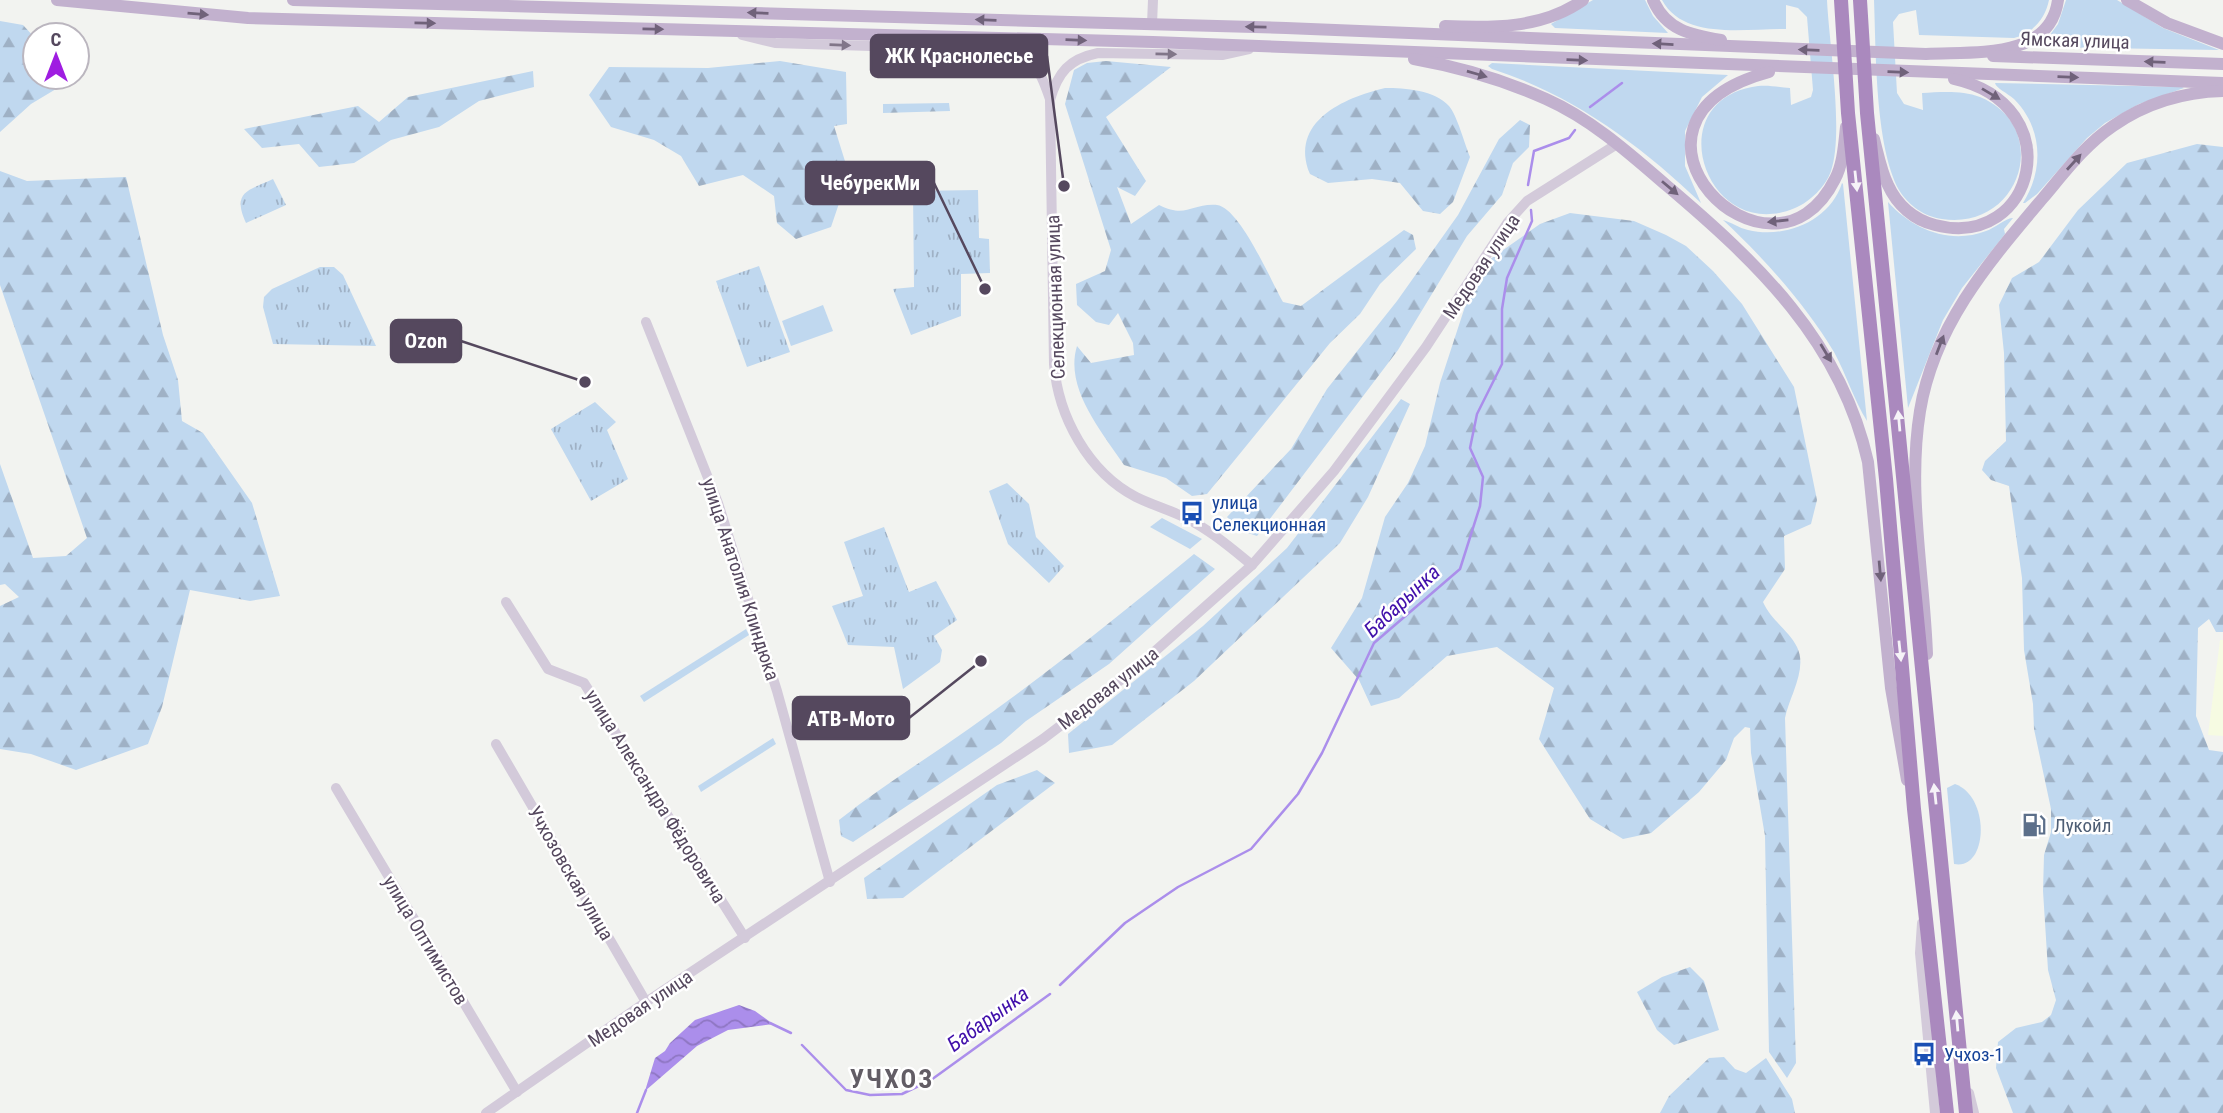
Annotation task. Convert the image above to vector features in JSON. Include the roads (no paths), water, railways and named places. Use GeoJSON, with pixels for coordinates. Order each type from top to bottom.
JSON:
{"type":"FeatureCollection","features":[{"type":"Feature","properties":{"kind":"highway"},"geometry":{"type":"LineString","coordinates":[[1841,0],[1848,113],[1884,465],[1914,809],[1947,1113]]}},
{"type":"Feature","properties":{"kind":"highway"},"geometry":{"type":"LineString","coordinates":[[1860,0],[1867,113],[1966,1113]]}},
{"type":"Feature","properties":{"kind":"main road"},"geometry":{"type":"LineString","coordinates":[[57,0],[248,18],[1264,46],[2223,83]]}},
{"type":"Feature","properties":{"kind":"main road"},"geometry":{"type":"LineString","coordinates":[[293,0],[1286,28],[1926,54],[2023,45],[2045,29],[2055,12],[2058,0]]}},
{"type":"Feature","properties":{"kind":"main road"},"geometry":{"type":"LineString","coordinates":[[1286,28],[1372,24],[1499,27],[1538,21],[1583,0]]}},
{"type":"Feature","properties":{"kind":"main road"},"geometry":{"type":"LineString","coordinates":[[1653,0],[1671,25],[1691,35],[1780,49]]}},
{"type":"Feature","properties":{"kind":"main road"},"geometry":{"type":"LineString","coordinates":[[2127,0],[2167,23],[2223,44]]}},
{"type":"Feature","properties":{"kind":"main road"},"geometry":{"type":"LineString","coordinates":[[1264,46],[1354,57],[1414,59],[1472,72],[1547,99],[1582,118],[1618,144],[1757,265],[1812,331],[1843,386],[1862,433],[1872,486],[1894,715],[1914,809]]}},
{"type":"Feature","properties":{"kind":"main road","name":"Ямская улица"},"geometry":{"type":"LineString","coordinates":[[1926,54],[2223,64]]}},
{"type":"Feature","properties":{"kind":"main road"},"geometry":{"type":"LineString","coordinates":[[1780,68],[1727,87],[1711,100],[1696,125],[1692,145],[1694,166],[1707,193],[1726,211],[1747,219],[1768,222],[1790,219],[1808,211],[1826,194],[1836,177],[1848,113]]}},
{"type":"Feature","properties":{"kind":"main road"},"geometry":{"type":"LineString","coordinates":[[1867,113],[1888,185],[1912,215],[1928,223],[1950,228],[1979,225],[1998,216],[2018,193],[2026,175],[2029,153],[2024,131],[2015,115],[1984,90],[1927,73]]}},
{"type":"Feature","properties":{"kind":"main road"},"geometry":{"type":"LineString","coordinates":[[1929,728],[1925,605],[1914,461],[1920,407],[1945,332],[1965,296],[1994,256],[2094,141],[2124,119],[2153,104],[2181,96],[2223,91]]}},
{"type":"Feature","properties":{"kind":"street"},"geometry":{"type":"LineString","coordinates":[[1152,24],[1153,0]]}},
{"type":"Feature","properties":{"kind":"street"},"geometry":{"type":"LineString","coordinates":[[724,31],[775,43],[1010,52],[1034,63],[1050,100]]}},
{"type":"Feature","properties":{"kind":"street"},"geometry":{"type":"LineString","coordinates":[[1050,100],[1061,72],[1082,56],[1098,53],[1222,55],[1264,46]]}},
{"type":"Feature","properties":{"kind":"street","name":"Селекционная улица"},"geometry":{"type":"LineString","coordinates":[[1050,100],[1054,364],[1062,407],[1074,435],[1101,470],[1134,496],[1186,518],[1213,534],[1252,565]]}},
{"type":"Feature","properties":{"kind":"street","name":"Медовая улица"},"geometry":{"type":"LineString","coordinates":[[486,1113],[646,1002],[1043,739],[1135,668],[1252,565],[1334,471],[1384,406],[1507,222],[1527,201],[1618,144]]}},
{"type":"Feature","properties":{"kind":"street","name":"улица Анатолия Клиндюка"},"geometry":{"type":"LineString","coordinates":[[646,322],[720,510],[784,715],[830,882]]}},
{"type":"Feature","properties":{"kind":"street","name":"улица Александра Фёдоровича"},"geometry":{"type":"LineString","coordinates":[[506,602],[548,669],[584,682],[745,938]]}},
{"type":"Feature","properties":{"kind":"street","name":"Учхозовская улица"},"geometry":{"type":"LineString","coordinates":[[496,744],[646,1002]]}},
{"type":"Feature","properties":{"kind":"street","name":"улица Оптимистов"},"geometry":{"type":"LineString","coordinates":[[336,788],[517,1092]]}},
{"type":"Feature","properties":{"kind":"street"},"geometry":{"type":"LineString","coordinates":[[1924,898],[1920,953],[1935,1113]]}},
{"type":"Feature","properties":{"kind":"street"},"geometry":{"type":"LineString","coordinates":[[1961,1061],[1974,1113]]}},
{"type":"Feature","properties":{"kind":"water"},"geometry":{"type":"Polygon","coordinates":[[[739,1005],[755,1011],[773,1024],[728,1030],[697,1046],[645,1091],[655,1058],[695,1020],[739,1005]]]}},
{"type":"Feature","properties":{"kind":"waterway","name":"Бабарынка"},"geometry":{"type":"LineString","coordinates":[[1590,107],[1622,83]]}},
{"type":"Feature","properties":{"kind":"waterway","name":"Бабарынка"},"geometry":{"type":"LineString","coordinates":[[1528,185],[1534,151],[1569,138],[1575,130]]}},
{"type":"Feature","properties":{"kind":"waterway","name":"Бабарынка"},"geometry":{"type":"LineString","coordinates":[[1060,985],[1125,923],[1178,887],[1251,849],[1298,794],[1322,753],[1374,643],[1460,569],[1480,506],[1483,477],[1470,448],[1477,414],[1502,364],[1502,309],[1507,278],[1532,221],[1531,210]]}},
{"type":"Feature","properties":{"kind":"waterway","name":"Бабарынка"},"geometry":{"type":"LineString","coordinates":[[802,1045],[846,1090],[870,1095],[902,1094],[931,1080],[1050,994]]}},
{"type":"Feature","properties":{"kind":"waterway","name":"Бабарынка"},"geometry":{"type":"LineString","coordinates":[[770,1023],[791,1033]]}},
{"type":"Feature","properties":{"kind":"waterway","name":"Бабарынка"},"geometry":{"type":"LineString","coordinates":[[637,1113],[646,1090]]}},
{"type":"Feature","properties":{"kind":"place","name":"ЖК Краснолесье"},"geometry":{"type":"Point","coordinates":[1064,186]}},
{"type":"Feature","properties":{"kind":"place","name":"ЧебурекМи"},"geometry":{"type":"Point","coordinates":[985,289]}},
{"type":"Feature","properties":{"kind":"place","name":"Ozon"},"geometry":{"type":"Point","coordinates":[585,382]}},
{"type":"Feature","properties":{"kind":"place","name":"улица Селекционная"},"geometry":{"type":"Point","coordinates":[1192,513]}},
{"type":"Feature","properties":{"kind":"place","name":"АТВ-Мото"},"geometry":{"type":"Point","coordinates":[981,661]}},
{"type":"Feature","properties":{"kind":"place","name":"Лукойл"},"geometry":{"type":"Point","coordinates":[2034,825]}},
{"type":"Feature","properties":{"kind":"place","name":"Учхоз-1"},"geometry":{"type":"Point","coordinates":[1924,1054]}},
{"type":"Feature","properties":{"kind":"district","name":"УЧХОЗ"},"geometry":{"type":"Point","coordinates":[892,1079]}}]}
